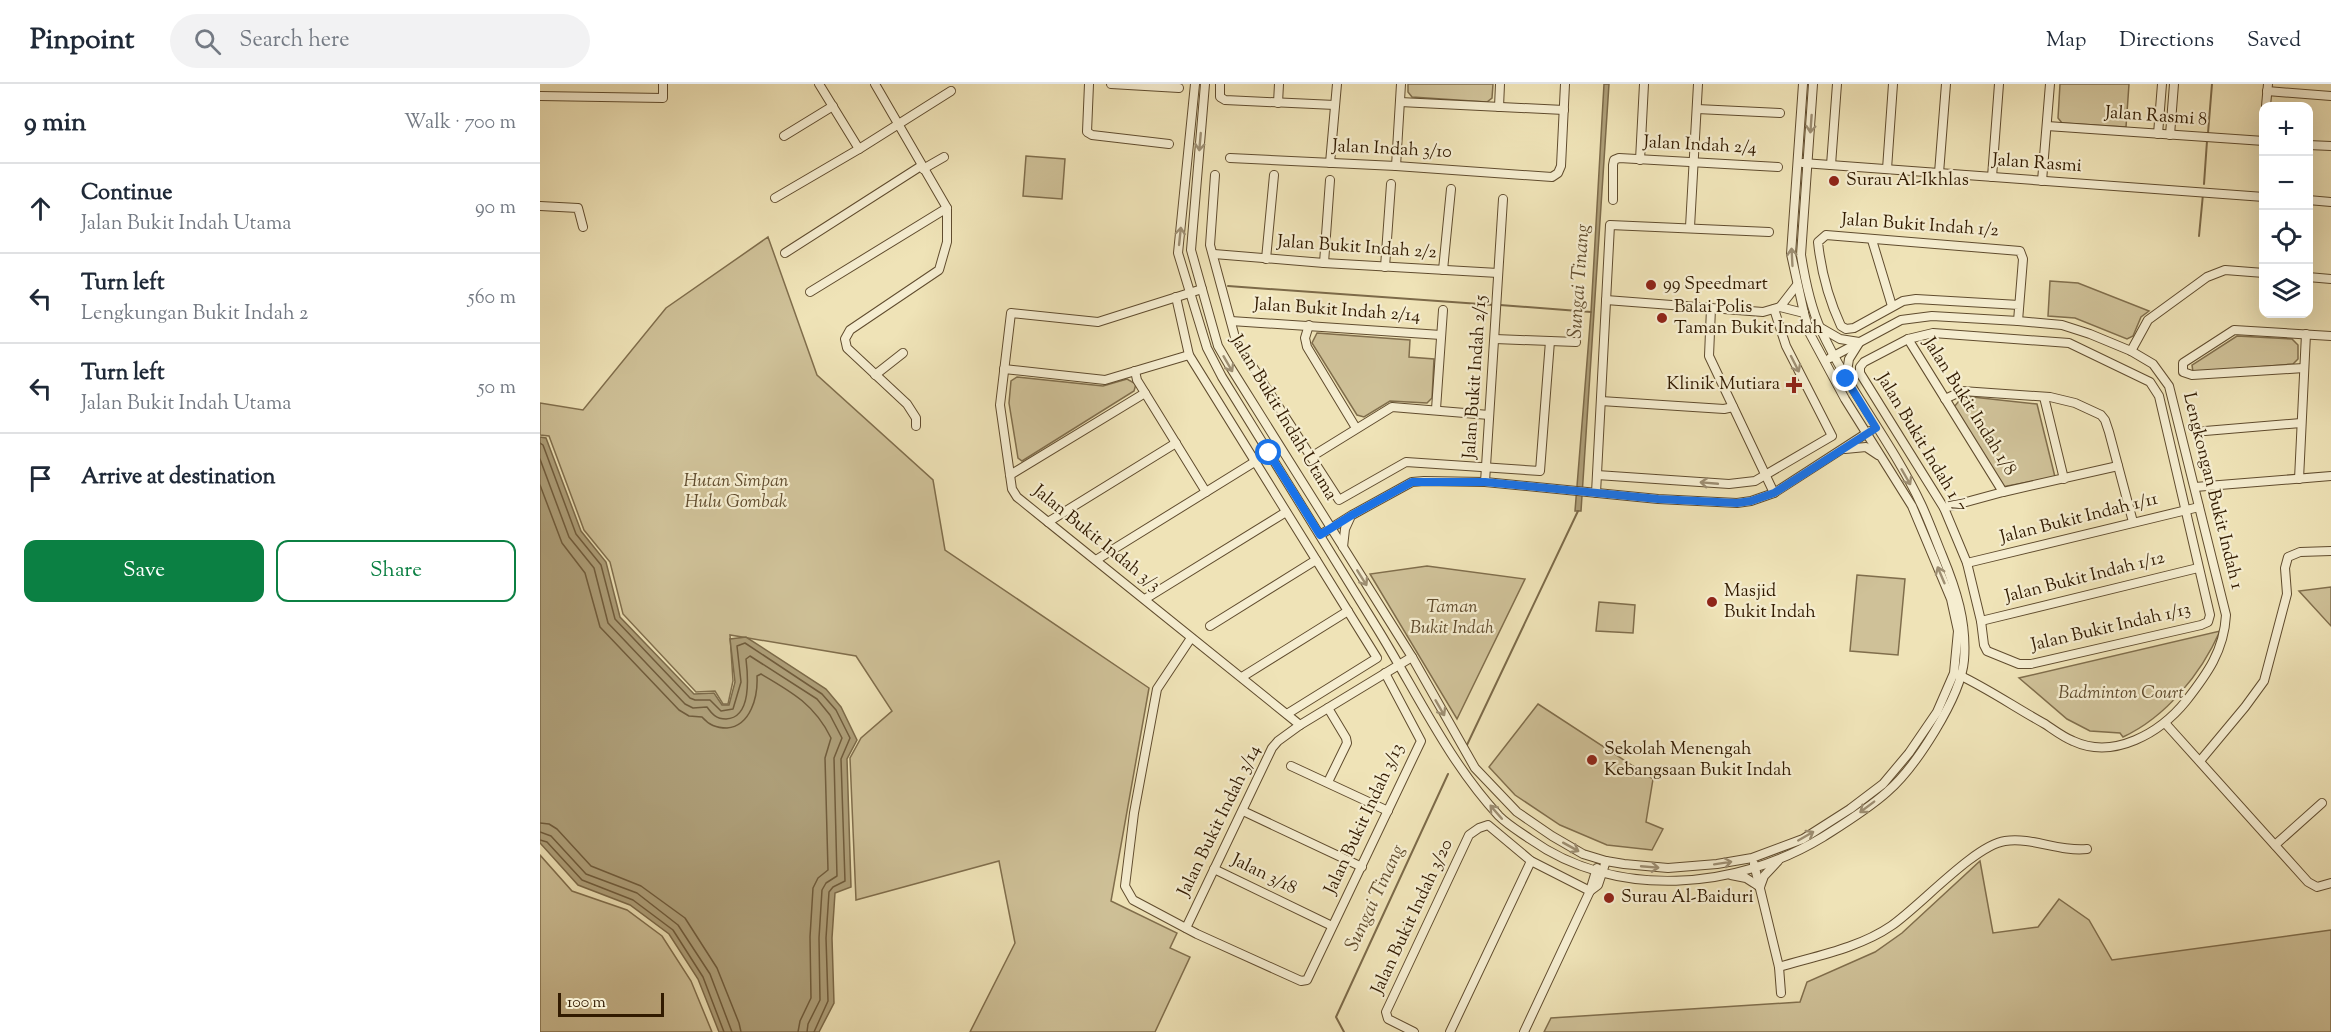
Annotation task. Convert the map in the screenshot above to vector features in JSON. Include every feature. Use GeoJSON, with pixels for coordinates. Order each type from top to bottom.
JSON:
{"type":"FeatureCollection","features":[{"type":"Feature","properties":{"kind":"street"},"geometry":{"type":"LineString","coordinates":[[540,96],[663,98],[663,84]]}},
{"type":"Feature","properties":{"kind":"street"},"geometry":{"type":"LineString","coordinates":[[819,84],[858,149]]}},
{"type":"Feature","properties":{"kind":"street"},"geometry":{"type":"LineString","coordinates":[[875,84],[947,208],[947,242],[939,270],[850,330],[845,339],[847,348],[907,404],[916,418],[916,426]]}},
{"type":"Feature","properties":{"kind":"street"},"geometry":{"type":"LineString","coordinates":[[1089,84],[1087,132],[1092,135],[1169,144]]}},
{"type":"Feature","properties":{"kind":"street"},"geometry":{"type":"LineString","coordinates":[[1111,84],[1179,88]]}},
{"type":"Feature","properties":{"kind":"street","name":"Jalan Bukit Indah Utama"},"geometry":{"type":"LineString","coordinates":[[1195,84],[1178,249],[1207,348],[1269,453],[1400,664],[1465,776],[1503,820],[1542,848],[1575,864],[1638,881],[1670,882],[1730,874],[1755,868],[1779,859],[1822,837],[1856,816],[1890,790],[1943,718],[1957,675],[1958,631],[1951,599],[1912,506],[1857,420],[1824,362],[1810,334],[1804,313],[1791,254],[1803,84]]}},
{"type":"Feature","properties":{"kind":"street","name":"Jalan Bukit Indah Utama"},"geometry":{"type":"LineString","coordinates":[[1205,84],[1191,244],[1218,346],[1412,657],[1475,768],[1496,793],[1517,812],[1551,836],[1583,854],[1602,860],[1668,868],[1717,864],[1752,858],[1803,839],[1850,809],[1883,784],[1909,753],[1937,712],[1964,661],[1962,612],[1953,582],[1921,503],[1846,379],[1820,328],[1806,283],[1801,255],[1814,84]]}},
{"type":"Feature","properties":{"kind":"street"},"geometry":{"type":"LineString","coordinates":[[1220,84],[1220,98],[1225,100],[1335,105]]}},
{"type":"Feature","properties":{"kind":"street"},"geometry":{"type":"LineString","coordinates":[[1278,103],[1279,84]]}},
{"type":"Feature","properties":{"kind":"street"},"geometry":{"type":"LineString","coordinates":[[1330,163],[1337,84]]}},
{"type":"Feature","properties":{"kind":"street"},"geometry":{"type":"LineString","coordinates":[[1396,166],[1401,84]]}},
{"type":"Feature","properties":{"kind":"street"},"geometry":{"type":"LineString","coordinates":[[1499,106],[1500,84]]}},
{"type":"Feature","properties":{"kind":"street"},"geometry":{"type":"LineString","coordinates":[[1400,102],[1564,110],[1565,84]]}},
{"type":"Feature","properties":{"kind":"street"},"geometry":{"type":"LineString","coordinates":[[1640,160],[1644,84]]}},
{"type":"Feature","properties":{"kind":"street"},"geometry":{"type":"LineString","coordinates":[[1690,227],[1698,84]]}},
{"type":"Feature","properties":{"kind":"street"},"geometry":{"type":"LineString","coordinates":[[1831,165],[1838,84]]}},
{"type":"Feature","properties":{"kind":"street"},"geometry":{"type":"LineString","coordinates":[[1887,169],[1893,84]]}},
{"type":"Feature","properties":{"kind":"street"},"geometry":{"type":"LineString","coordinates":[[1940,173],[1946,84]]}},
{"type":"Feature","properties":{"kind":"street"},"geometry":{"type":"LineString","coordinates":[[1992,177],[1999,84]]}},
{"type":"Feature","properties":{"kind":"street"},"geometry":{"type":"LineString","coordinates":[[2042,180],[2050,84]]}},
{"type":"Feature","properties":{"kind":"street"},"geometry":{"type":"LineString","coordinates":[[2158,134],[2162,84]]}},
{"type":"Feature","properties":{"kind":"street"},"geometry":{"type":"LineString","coordinates":[[2170,135],[2174,84]]}},
{"type":"Feature","properties":{"kind":"street"},"geometry":{"type":"LineString","coordinates":[[2268,88],[2331,96]]}},
{"type":"Feature","properties":{"kind":"street"},"geometry":{"type":"LineString","coordinates":[[775,198],[951,91]]}},
{"type":"Feature","properties":{"kind":"street"},"geometry":{"type":"LineString","coordinates":[[784,136],[833,106]]}},
{"type":"Feature","properties":{"kind":"street"},"geometry":{"type":"LineString","coordinates":[[1697,109],[1780,113]]}},
{"type":"Feature","properties":{"kind":"street","name":"Jalan Indah 3/10"},"geometry":{"type":"LineString","coordinates":[[1230,158],[1552,177],[1558,173],[1561,166],[1564,110]]}},
{"type":"Feature","properties":{"kind":"street","name":"Jalan Rasmi 8"},"geometry":{"type":"LineString","coordinates":[[2047,126],[2259,141]]}},
{"type":"Feature","properties":{"kind":"street"},"geometry":{"type":"LineString","coordinates":[[2313,145],[2331,146]]}},
{"type":"Feature","properties":{"kind":"street"},"geometry":{"type":"LineString","coordinates":[[785,253],[922,168],[944,158]]}},
{"type":"Feature","properties":{"kind":"street","name":"Jalan Indah 2/4"},"geometry":{"type":"LineString","coordinates":[[1613,200],[1614,160],[1778,167]]}},
{"type":"Feature","properties":{"kind":"street","name":"Jalan Rasmi"},"geometry":{"type":"LineString","coordinates":[[1796,163],[2259,197]]}},
{"type":"Feature","properties":{"kind":"street"},"geometry":{"type":"LineString","coordinates":[[1215,175],[1210,245],[1236,341],[1339,500],[1406,462],[1540,471],[1550,341]]}},
{"type":"Feature","properties":{"kind":"street"},"geometry":{"type":"LineString","coordinates":[[1266,259],[1274,175]]}},
{"type":"Feature","properties":{"kind":"street"},"geometry":{"type":"LineString","coordinates":[[1324,263],[1330,180]]}},
{"type":"Feature","properties":{"kind":"street"},"geometry":{"type":"LineString","coordinates":[[1385,267],[1391,184]]}},
{"type":"Feature","properties":{"kind":"street"},"geometry":{"type":"LineString","coordinates":[[1443,270],[1451,189]]}},
{"type":"Feature","properties":{"kind":"street","name":"Jalan Bukit Indah 2/15"},"geometry":{"type":"LineString","coordinates":[[1485,482],[1503,199]]}},
{"type":"Feature","properties":{"kind":"street"},"geometry":{"type":"LineString","coordinates":[[2313,200],[2331,202]]}},
{"type":"Feature","properties":{"kind":"street"},"geometry":{"type":"LineString","coordinates":[[540,206],[578,208],[584,226]]}},
{"type":"Feature","properties":{"kind":"street"},"geometry":{"type":"LineString","coordinates":[[810,292],[947,208]]}},
{"type":"Feature","properties":{"kind":"street"},"geometry":{"type":"LineString","coordinates":[[1596,493],[1610,225],[1769,232]]}},
{"type":"Feature","properties":{"kind":"street","name":"Jalan Bukit Indah 1/2"},"geometry":{"type":"LineString","coordinates":[[1892,306],[1854,328],[1846,329],[1841,326],[1833,309],[1818,242],[1826,235],[2020,251],[2023,259],[2019,305]]}},
{"type":"Feature","properties":{"kind":"street"},"geometry":{"type":"LineString","coordinates":[[1872,240],[1892,306],[1916,299],[2019,305],[2018,321]]}},
{"type":"Feature","properties":{"kind":"street","name":"Jalan Bukit Indah 2/2"},"geometry":{"type":"LineString","coordinates":[[1214,254],[1498,273]]}},
{"type":"Feature","properties":{"kind":"street"},"geometry":{"type":"LineString","coordinates":[[2131,351],[2148,320],[2207,277],[2225,270],[2259,273]]}},
{"type":"Feature","properties":{"kind":"street"},"geometry":{"type":"LineString","coordinates":[[2313,277],[2331,279]]}},
{"type":"Feature","properties":{"kind":"street"},"geometry":{"type":"LineString","coordinates":[[1777,308],[1797,285]]}},
{"type":"Feature","properties":{"kind":"street"},"geometry":{"type":"LineString","coordinates":[[1202,289],[1176,297],[1189,355],[1377,658],[1287,714]]}},
{"type":"Feature","properties":{"kind":"street","name":"Jalan Bukit Indah 3/3"},"geometry":{"type":"LineString","coordinates":[[1176,297],[1098,322],[1011,312],[1000,405],[1012,489],[1048,522],[1300,725]]}},
{"type":"Feature","properties":{"kind":"street"},"geometry":{"type":"LineString","coordinates":[[1606,300],[1763,312],[1777,308],[1804,313]]}},
{"type":"Feature","properties":{"kind":"street"},"geometry":{"type":"LineString","coordinates":[[1711,308],[1709,357],[1774,493]]}},
{"type":"Feature","properties":{"kind":"street"},"geometry":{"type":"LineString","coordinates":[[1597,475],[1730,484],[1755,481],[1832,436],[1786,346],[1777,308]]}},
{"type":"Feature","properties":{"kind":"street"},"geometry":{"type":"LineString","coordinates":[[1436,409],[1443,310]]}},
{"type":"Feature","properties":{"kind":"street","name":"Lengkongan Bukit Indah 1"},"geometry":{"type":"LineString","coordinates":[[1824,362],[1901,320],[1932,316],[2018,321],[2062,325],[2131,351],[2154,364],[2169,386],[2226,615],[2222,645],[2213,664],[2180,708],[2165,723],[2142,738],[2122,745],[2102,747],[2074,742],[1957,675]]}},
{"type":"Feature","properties":{"kind":"street","name":"Jalan Bukit Indah 2/14"},"geometry":{"type":"LineString","coordinates":[[1231,321],[1442,335]]}},
{"type":"Feature","properties":{"kind":"street"},"geometry":{"type":"LineString","coordinates":[[1309,325],[1305,338],[1307,347],[1356,428]]}},
{"type":"Feature","properties":{"kind":"street"},"geometry":{"type":"LineString","coordinates":[[1820,328],[1840,339],[1859,342],[1849,359],[1846,379]]}},
{"type":"Feature","properties":{"kind":"street"},"geometry":{"type":"LineString","coordinates":[[2304,368],[2192,375],[2183,372],[2183,363],[2234,330],[2331,336]]}},
{"type":"Feature","properties":{"kind":"street"},"geometry":{"type":"LineString","coordinates":[[1908,339],[1933,333],[2069,343],[2150,382],[2159,396],[2198,568]]}},
{"type":"Feature","properties":{"kind":"street"},"geometry":{"type":"LineString","coordinates":[[2299,478],[2306,334]]}},
{"type":"Feature","properties":{"kind":"street"},"geometry":{"type":"LineString","coordinates":[[1495,339],[1575,342]]}},
{"type":"Feature","properties":{"kind":"street","name":"Jalan Bukit Indah 1/7"},"geometry":{"type":"LineString","coordinates":[[1908,339],[1864,362],[1860,367],[1860,373],[1944,508],[1967,563],[1981,621],[1984,645]]}},
{"type":"Feature","properties":{"kind":"street","name":"Jalan Bukit Indah 1/8"},"geometry":{"type":"LineString","coordinates":[[1908,339],[2003,492]]}},
{"type":"Feature","properties":{"kind":"street"},"geometry":{"type":"LineString","coordinates":[[875,375],[903,353]]}},
{"type":"Feature","properties":{"kind":"street"},"geometry":{"type":"LineString","coordinates":[[1004,369],[1105,380],[1189,355]]}},
{"type":"Feature","properties":{"kind":"street"},"geometry":{"type":"LineString","coordinates":[[1135,371],[1137,380],[1206,492]]}},
{"type":"Feature","properties":{"kind":"street"},"geometry":{"type":"LineString","coordinates":[[1945,399],[1962,391],[2044,397],[2075,404],[2101,415],[2105,420],[2133,522]]}},
{"type":"Feature","properties":{"kind":"street"},"geometry":{"type":"LineString","coordinates":[[1010,475],[1145,393]]}},
{"type":"Feature","properties":{"kind":"street"},"geometry":{"type":"LineString","coordinates":[[2044,397],[2064,479]]}},
{"type":"Feature","properties":{"kind":"street"},"geometry":{"type":"LineString","coordinates":[[1601,401],[1724,409],[1733,407]]}},
{"type":"Feature","properties":{"kind":"street"},"geometry":{"type":"LineString","coordinates":[[1311,457],[1392,407],[1489,415]]}},
{"type":"Feature","properties":{"kind":"street"},"geometry":{"type":"LineString","coordinates":[[1840,450],[1853,439],[1857,429],[1857,420]]}},
{"type":"Feature","properties":{"kind":"street"},"geometry":{"type":"LineString","coordinates":[[2205,431],[2301,423]]}},
{"type":"Feature","properties":{"kind":"street"},"geometry":{"type":"LineString","coordinates":[[1320,535],[1412,482],[1485,482],[1596,493],[1737,503],[1751,501],[1774,493],[1876,428]]}},
{"type":"Feature","properties":{"kind":"street"},"geometry":{"type":"LineString","coordinates":[[1048,522],[1176,443]]}},
{"type":"Feature","properties":{"kind":"street"},"geometry":{"type":"LineString","coordinates":[[1840,450],[1866,447],[1881,457]]}},
{"type":"Feature","properties":{"kind":"street"},"geometry":{"type":"LineString","coordinates":[[1096,560],[1269,453]]}},
{"type":"Feature","properties":{"kind":"street"},"geometry":{"type":"LineString","coordinates":[[1944,508],[2118,466]]}},
{"type":"Feature","properties":{"kind":"street"},"geometry":{"type":"LineString","coordinates":[[2195,487],[2331,476]]}},
{"type":"Feature","properties":{"kind":"street","name":"Jalan Bukit Indah 1/11"},"geometry":{"type":"LineString","coordinates":[[1967,563],[2199,507]]}},
{"type":"Feature","properties":{"kind":"street"},"geometry":{"type":"LineString","coordinates":[[1320,511],[1335,517],[1352,515]]}},
{"type":"Feature","properties":{"kind":"street"},"geometry":{"type":"LineString","coordinates":[[1145,599],[1286,512]]}},
{"type":"Feature","properties":{"kind":"street"},"geometry":{"type":"LineString","coordinates":[[1343,547],[1345,529],[1352,515]]}},
{"type":"Feature","properties":{"kind":"street"},"geometry":{"type":"LineString","coordinates":[[2200,761],[2264,681],[2288,594],[2285,568],[2288,557],[2300,552],[2331,551]]}},
{"type":"Feature","properties":{"kind":"street"},"geometry":{"type":"LineString","coordinates":[[1210,626],[1316,560]]}},
{"type":"Feature","properties":{"kind":"street","name":"Jalan Bukit Indah 1/13"},"geometry":{"type":"LineString","coordinates":[[1984,645],[1987,651],[1995,656],[2019,664],[2031,664],[2201,625],[2208,622],[2210,615],[2198,568]]}},
{"type":"Feature","properties":{"kind":"street","name":"Jalan Bukit Indah 1/12"},"geometry":{"type":"LineString","coordinates":[[1981,621],[2198,568]]}},
{"type":"Feature","properties":{"kind":"street"},"geometry":{"type":"LineString","coordinates":[[1242,677],[1348,611]]}},
{"type":"Feature","properties":{"kind":"street"},"geometry":{"type":"LineString","coordinates":[[1186,928],[1133,900],[1125,886],[1134,813],[1157,689],[1191,638]]}},
{"type":"Feature","properties":{"kind":"street","name":"Jalan Bukit Indah 3/14"},"geometry":{"type":"LineString","coordinates":[[1186,928],[1272,748],[1300,725],[1412,657]]}},
{"type":"Feature","properties":{"kind":"street","name":"Jalan Bukit Indah 3/13"},"geometry":{"type":"LineString","coordinates":[[1186,928],[1301,981],[1307,980],[1421,741],[1385,673]]}},
{"type":"Feature","properties":{"kind":"street"},"geometry":{"type":"LineString","coordinates":[[1328,708],[1347,743],[1328,782]]}},
{"type":"Feature","properties":{"kind":"street"},"geometry":{"type":"LineString","coordinates":[[2165,723],[2308,882],[2317,887],[2331,884]]}},
{"type":"Feature","properties":{"kind":"street"},"geometry":{"type":"LineString","coordinates":[[1291,766],[1388,811]]}},
{"type":"Feature","properties":{"kind":"street"},"geometry":{"type":"LineString","coordinates":[[2275,844],[2322,803]]}},
{"type":"Feature","properties":{"kind":"street"},"geometry":{"type":"LineString","coordinates":[[1243,810],[1362,867]]}},
{"type":"Feature","properties":{"kind":"street","name":"Jalan Bukit Indah 3/20"},"geometry":{"type":"LineString","coordinates":[[1414,1032],[1392,1023],[1386,1012],[1470,835],[1488,825],[1531,861]]}},
{"type":"Feature","properties":{"kind":"street"},"geometry":{"type":"LineString","coordinates":[[1779,967],[1829,953],[1891,926],[1983,849],[2003,841],[2023,841],[2075,850],[2087,849]]}},
{"type":"Feature","properties":{"kind":"street"},"geometry":{"type":"LineString","coordinates":[[1752,858],[1779,967],[1781,993]]}},
{"type":"Feature","properties":{"kind":"street"},"geometry":{"type":"LineString","coordinates":[[1760,888],[1764,876],[1779,859]]}},
{"type":"Feature","properties":{"kind":"street"},"geometry":{"type":"LineString","coordinates":[[1524,1032],[1590,891],[1598,885],[1602,860]]}},
{"type":"Feature","properties":{"kind":"street"},"geometry":{"type":"LineString","coordinates":[[1450,1032],[1531,861],[1590,891]]}},
{"type":"Feature","properties":{"kind":"street","name":"Jalan 3/18"},"geometry":{"type":"LineString","coordinates":[[1214,868],[1332,926]]}},
{"type":"Feature","properties":{"kind":"street"},"geometry":{"type":"LineString","coordinates":[[1730,874],[1746,878],[1760,888]]}},
{"type":"Feature","properties":{"kind":"green space"},"geometry":{"type":"Polygon","coordinates":[[[1408,84],[1493,84],[1492,98],[1487,102],[1412,97],[1408,92],[1408,84]]]}},
{"type":"Feature","properties":{"kind":"green space"},"geometry":{"type":"Polygon","coordinates":[[[2060,84],[2129,84],[2126,127],[2062,123],[2058,118],[2060,84]]]}},
{"type":"Feature","properties":{"kind":"green space"},"geometry":{"type":"Polygon","coordinates":[[[1026,156],[1065,159],[1062,199],[1023,196],[1026,156]]]}},
{"type":"Feature","properties":{"kind":"green space","name":"Hutan Simpan Hulu Gombak"},"geometry":{"type":"Polygon","coordinates":[[[768,237],[817,375],[933,480],[945,550],[1149,688],[1111,901],[1177,933],[1170,948],[1190,957],[1155,1032],[970,1032],[1015,943],[999,861],[856,900],[850,758],[861,738],[892,711],[856,656],[730,635],[733,681],[728,704],[723,704],[715,691],[696,692],[623,614],[610,562],[584,530],[549,436],[540,435],[540,403],[583,410],[666,308],[768,237]]]}},
{"type":"Feature","properties":{"kind":"green space"},"geometry":{"type":"Polygon","coordinates":[[[2050,281],[2078,283],[2149,311],[2141,317],[2133,336],[2127,339],[2075,318],[2048,316],[2050,281]]]}},
{"type":"Feature","properties":{"kind":"green space"},"geometry":{"type":"Polygon","coordinates":[[[1317,333],[1410,340],[1409,357],[1434,359],[1432,398],[1427,403],[1390,401],[1364,417],[1357,415],[1312,343],[1317,333]]]}},
{"type":"Feature","properties":{"kind":"green space"},"geometry":{"type":"Polygon","coordinates":[[[2237,336],[2292,339],[2298,345],[2298,359],[2293,364],[2193,372],[2192,365],[2237,336]]]}},
{"type":"Feature","properties":{"kind":"green space"},"geometry":{"type":"Polygon","coordinates":[[[1017,377],[1103,386],[1127,379],[1136,384],[1134,391],[1022,461],[1018,458],[1009,403],[1011,381],[1017,377]]]}},
{"type":"Feature","properties":{"kind":"green space"},"geometry":{"type":"Polygon","coordinates":[[[1963,396],[2037,404],[2055,477],[2002,487],[1954,407],[1963,396]]]}},
{"type":"Feature","properties":{"kind":"green space","name":"Taman Bukit Indah"},"geometry":{"type":"Polygon","coordinates":[[[1427,566],[1525,579],[1457,719],[1370,574],[1427,566]]]}},
{"type":"Feature","properties":{"kind":"green space"},"geometry":{"type":"Polygon","coordinates":[[[1857,575],[1905,579],[1898,655],[1850,651],[1857,575]]]}},
{"type":"Feature","properties":{"kind":"green space"},"geometry":{"type":"Polygon","coordinates":[[[2331,587],[2331,626],[2299,591],[2331,587]]]}},
{"type":"Feature","properties":{"kind":"green space"},"geometry":{"type":"Polygon","coordinates":[[[1599,602],[1635,605],[1633,633],[1596,631],[1599,602]]]}},
{"type":"Feature","properties":{"kind":"green space","name":"Badminton Court"},"geometry":{"type":"Polygon","coordinates":[[[2220,631],[2203,663],[2180,693],[2154,718],[2123,737],[2120,733],[2090,731],[2067,719],[2019,678],[2220,631]]]}},
{"type":"Feature","properties":{"kind":"green space"},"geometry":{"type":"Polygon","coordinates":[[[1538,704],[1653,779],[1646,822],[1663,829],[1652,850],[1607,845],[1560,825],[1515,795],[1489,767],[1538,704]]]}},
{"type":"Feature","properties":{"kind":"green space"},"geometry":{"type":"Polygon","coordinates":[[[540,855],[572,891],[627,910],[662,936],[691,981],[712,1032],[540,1032],[540,855]]]}},
{"type":"Feature","properties":{"kind":"green space"},"geometry":{"type":"Polygon","coordinates":[[[1980,861],[1993,933],[2038,927],[2059,899],[2089,920],[2112,960],[2331,930],[2331,1032],[1544,1032],[1551,1018],[1800,1002],[1807,982],[1875,952],[1902,933],[1980,861]]]}},
{"type":"Feature","properties":{"kind":"water"},"geometry":{"type":"Polygon","coordinates":[[[1604,84],[1609,84],[1581,511],[1575,511],[1591,312],[1604,84]]]}},
{"type":"Feature","properties":{"kind":"water"},"geometry":{"type":"Polygon","coordinates":[[[540,437],[546,438],[581,531],[606,562],[620,617],[694,694],[714,693],[722,705],[729,705],[735,682],[730,639],[746,637],[826,689],[841,707],[857,740],[847,759],[851,887],[835,893],[832,938],[834,1003],[819,1032],[719,1032],[698,979],[669,934],[630,905],[578,885],[540,843],[540,437]]]}},
{"type":"Feature","properties":{"kind":"waterway"},"geometry":{"type":"LineString","coordinates":[[2208,133],[2212,84]]}},
{"type":"Feature","properties":{"kind":"waterway"},"geometry":{"type":"LineString","coordinates":[[2204,184],[2207,141]]}},
{"type":"Feature","properties":{"kind":"waterway"},"geometry":{"type":"LineString","coordinates":[[2199,236],[2203,194]]}},
{"type":"Feature","properties":{"kind":"waterway"},"geometry":{"type":"LineString","coordinates":[[1228,286],[1494,305]]}},
{"type":"Feature","properties":{"kind":"waterway"},"geometry":{"type":"LineString","coordinates":[[1500,305],[1591,312]]}},
{"type":"Feature","properties":{"kind":"waterway","name":"Sungai Tinang"},"geometry":{"type":"LineString","coordinates":[[1466,747],[1578,511]]}},
{"type":"Feature","properties":{"kind":"waterway","name":"Sungai Tinang"},"geometry":{"type":"LineString","coordinates":[[1344,1032],[1336,1017],[1448,774]]}},
{"type":"Feature","properties":{"kind":"place","name":"Surau Al-Ikhlas"},"geometry":{"type":"Point","coordinates":[1834,181]}},
{"type":"Feature","properties":{"kind":"place","name":"99 Speedmart"},"geometry":{"type":"Point","coordinates":[1651,285]}},
{"type":"Feature","properties":{"kind":"place","name":"Balai Polis Taman Bukit Indah"},"geometry":{"type":"Point","coordinates":[1662,318]}},
{"type":"Feature","properties":{"kind":"place","name":"Klinik Mutiara"},"geometry":{"type":"Point","coordinates":[1794,385]}},
{"type":"Feature","properties":{"kind":"place","name":"Masjid Bukit Indah"},"geometry":{"type":"Point","coordinates":[1712,602]}},
{"type":"Feature","properties":{"kind":"place","name":"Sekolah Menengah Kebangsaan Bukit Indah"},"geometry":{"type":"Point","coordinates":[1592,760]}},
{"type":"Feature","properties":{"kind":"place","name":"Surau Al-Baiduri"},"geometry":{"type":"Point","coordinates":[1609,898]}},
{"type":"Feature","properties":{"kind":"route"},"geometry":{"type":"LineString","coordinates":[[1269,453],[1320,535],[1412,482],[1485,482],[1658,499],[1737,503],[1774,493],[1876,428],[1846,379]]}}]}
